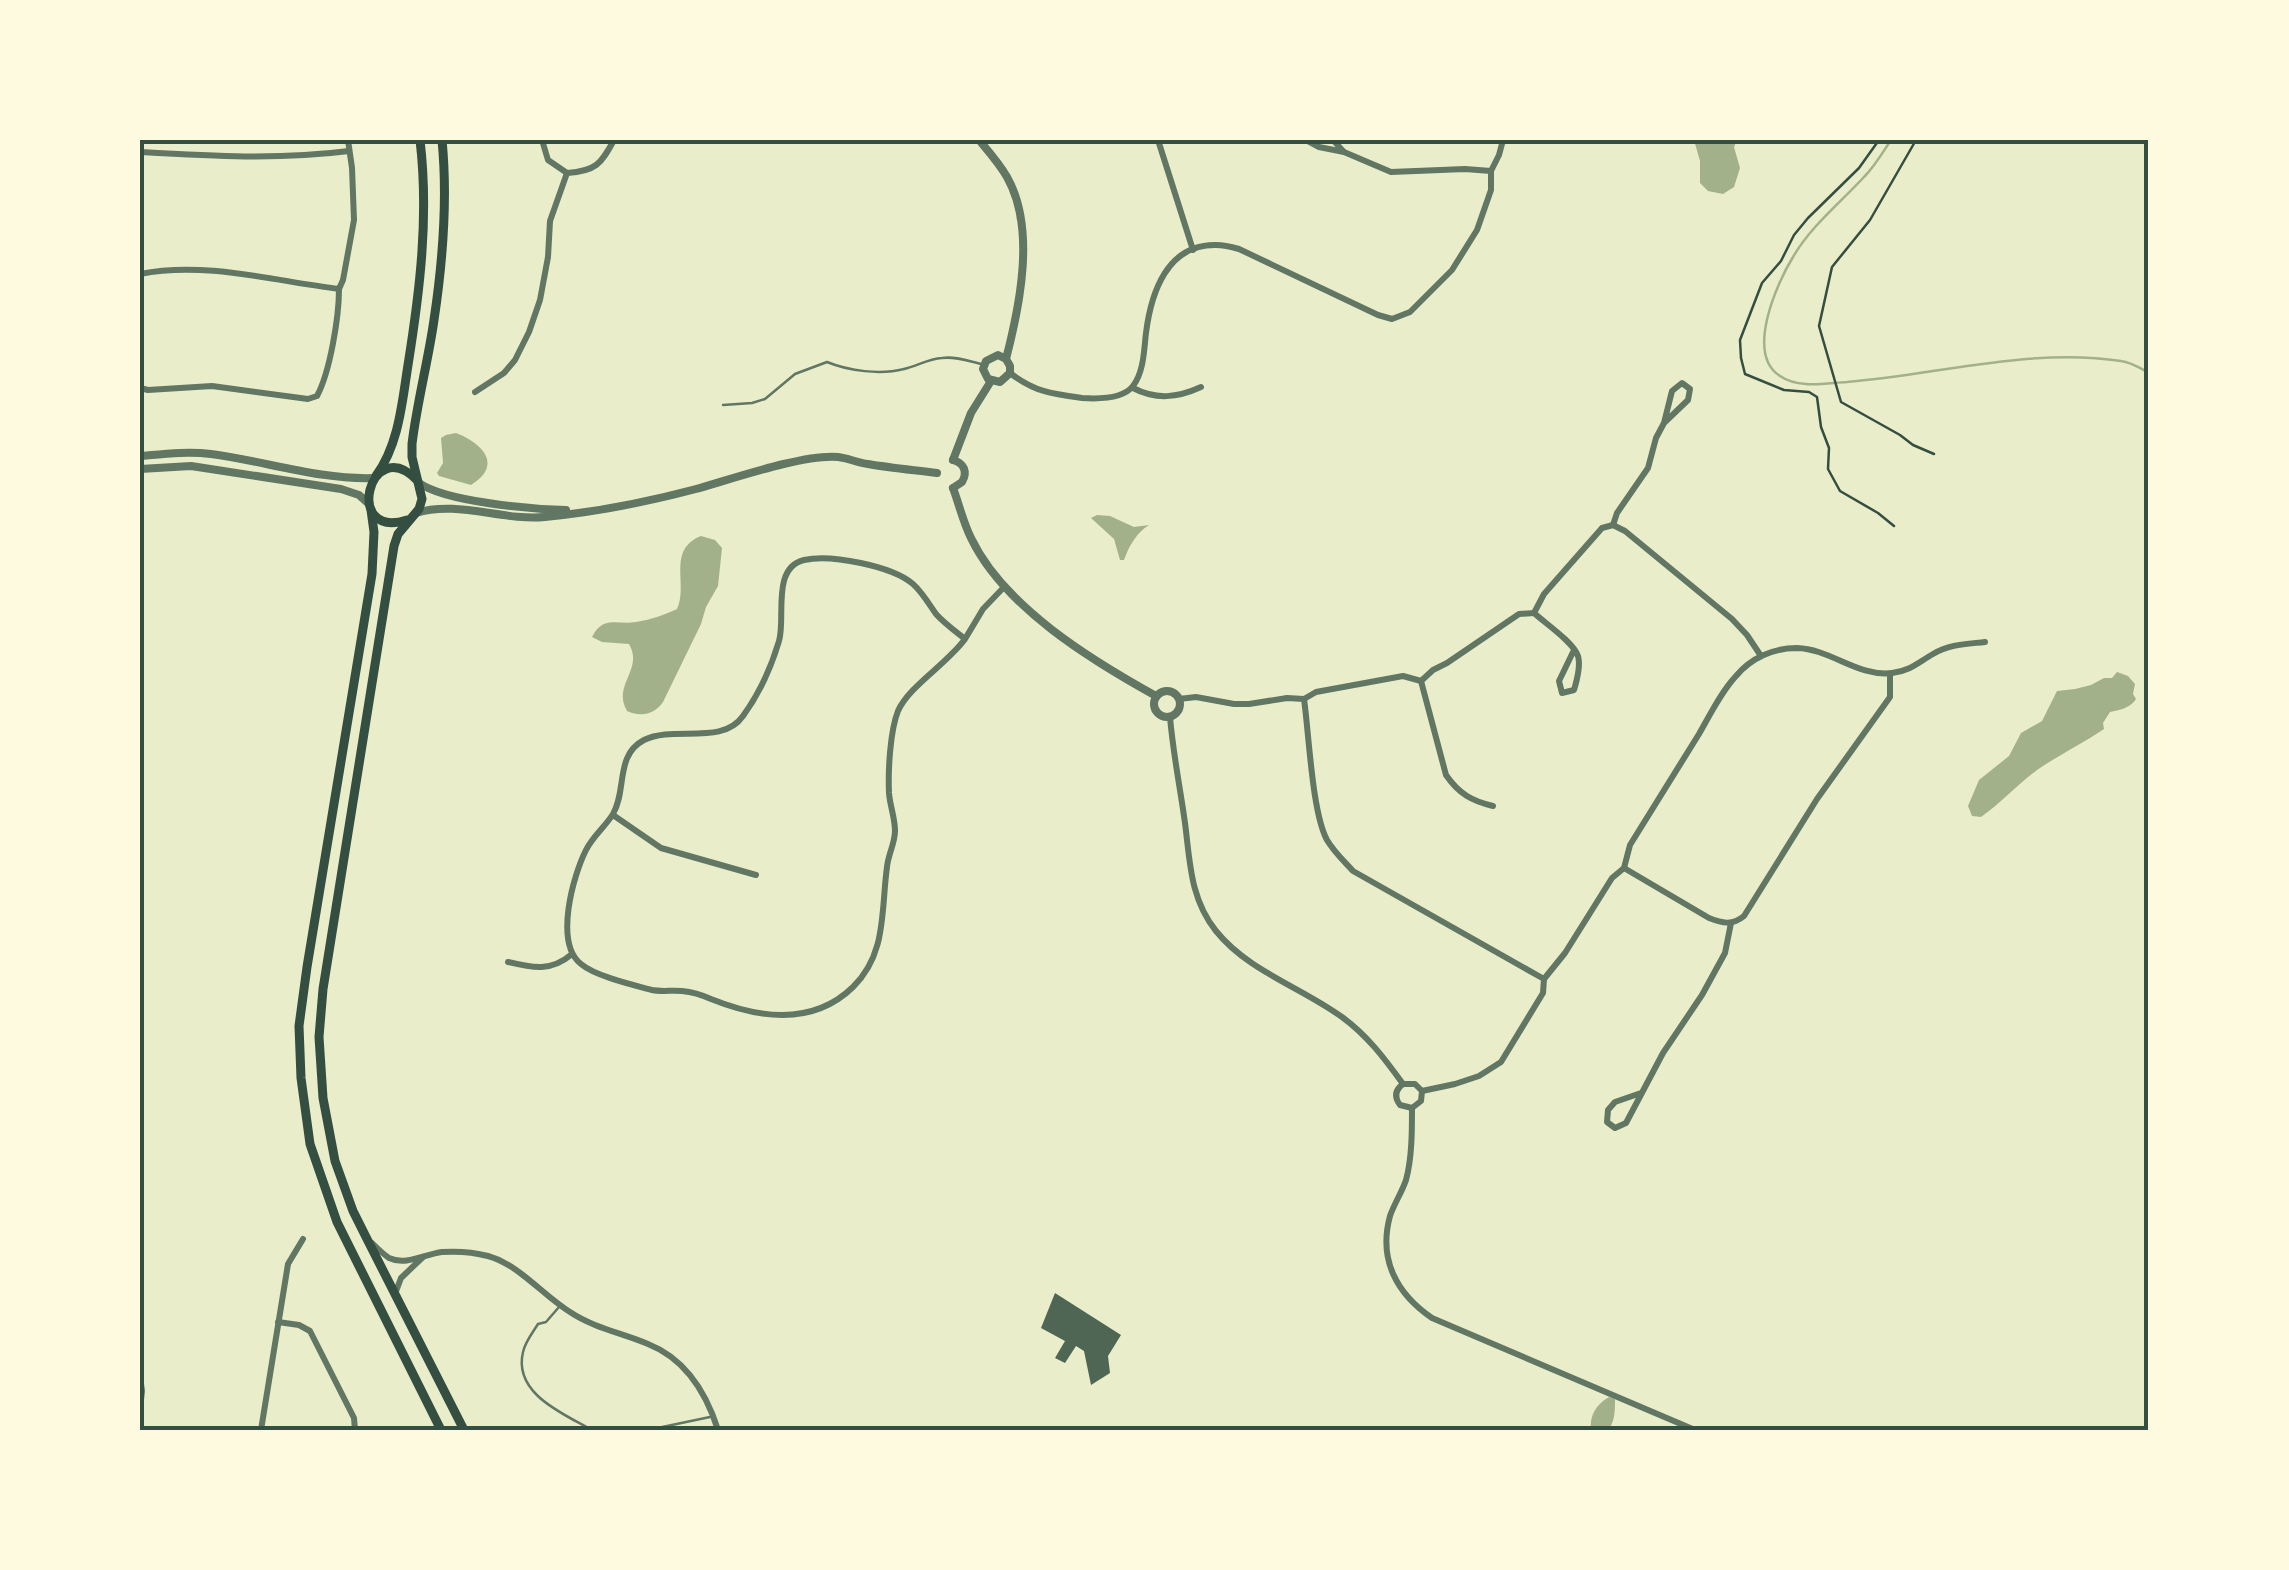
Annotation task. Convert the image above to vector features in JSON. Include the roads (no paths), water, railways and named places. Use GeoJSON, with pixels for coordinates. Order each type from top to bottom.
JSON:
{"type":"FeatureCollection","features":[{"type":"Feature","properties":{"kind":"main road"},"geometry":{"type":"LineString","coordinates":[[420,140],[424,206],[418,300],[394,439],[386,462],[368,490],[374,532],[372,574],[300,1026],[301,1078],[310,1144],[331,1208],[441,1430]]}},
{"type":"Feature","properties":{"kind":"main road"},"geometry":{"type":"LineString","coordinates":[[442,140],[444,240],[412,444],[422,499],[394,546],[323,989],[319,1036],[323,1098],[335,1161],[366,1239],[464,1430]]}},
{"type":"Feature","properties":{"kind":"main road"},"geometry":{"type":"LineString","coordinates":[[375,477],[382,471],[398,468],[418,482]]}},
{"type":"Feature","properties":{"kind":"main road"},"geometry":{"type":"LineString","coordinates":[[370,507],[383,520],[391,522],[407,520],[415,514]]}},
{"type":"Feature","properties":{"kind":"street"},"geometry":{"type":"LineString","coordinates":[[140,388],[212,386],[308,399],[317,396],[326,372],[338,289],[354,220],[348,140]]}},
{"type":"Feature","properties":{"kind":"street"},"geometry":{"type":"LineString","coordinates":[[542,140],[548,160],[566,173],[604,161],[614,140]]}},
{"type":"Feature","properties":{"kind":"street"},"geometry":{"type":"LineString","coordinates":[[978,140],[1008,178],[1023,230],[1023,262],[1006,359],[1010,373],[1000,382],[991,381],[984,373],[984,365],[993,356],[1006,359]]}},
{"type":"Feature","properties":{"kind":"street"},"geometry":{"type":"LineString","coordinates":[[1158,140],[1193,250]]}},
{"type":"Feature","properties":{"kind":"street"},"geometry":{"type":"LineString","coordinates":[[1306,140],[1391,172],[1491,171]]}},
{"type":"Feature","properties":{"kind":"street"},"geometry":{"type":"LineString","coordinates":[[1333,140],[1344,152]]}},
{"type":"Feature","properties":{"kind":"street"},"geometry":{"type":"LineString","coordinates":[[1010,373],[1035,390],[1057,395],[1094,399],[1133,388],[1157,283],[1182,255],[1215,245],[1239,248],[1378,315],[1401,317],[1452,270],[1477,230],[1492,190],[1491,171],[1500,155],[1502,140]]}},
{"type":"Feature","properties":{"kind":"street"},"geometry":{"type":"LineString","coordinates":[[140,152],[299,157],[349,151]]}},
{"type":"Feature","properties":{"kind":"street"},"geometry":{"type":"LineString","coordinates":[[475,392],[515,360],[529,332],[540,300],[550,221],[566,173]]}},
{"type":"Feature","properties":{"kind":"street"},"geometry":{"type":"LineString","coordinates":[[140,274],[160,270],[214,271],[338,289]]}},
{"type":"Feature","properties":{"kind":"street"},"geometry":{"type":"LineString","coordinates":[[953,488],[942,484],[944,464],[991,381]]}},
{"type":"Feature","properties":{"kind":"street"},"geometry":{"type":"LineString","coordinates":[[1612,525],[1616,513],[1648,468],[1672,390],[1682,383],[1686,385],[1690,390],[1688,400],[1664,423]]}},
{"type":"Feature","properties":{"kind":"street"},"geometry":{"type":"LineString","coordinates":[[1133,388],[1152,397],[1182,395],[1201,387]]}},
{"type":"Feature","properties":{"kind":"street"},"geometry":{"type":"LineString","coordinates":[[140,456],[210,454],[343,478],[375,477]]}},
{"type":"Feature","properties":{"kind":"street"},"geometry":{"type":"LineString","coordinates":[[415,514],[429,509],[454,509],[526,518],[638,504],[810,460],[838,457],[864,464],[962,464],[962,482],[953,488]]}},
{"type":"Feature","properties":{"kind":"street"},"geometry":{"type":"LineString","coordinates":[[140,469],[191,466],[341,488],[360,496],[370,507]]}},
{"type":"Feature","properties":{"kind":"street"},"geometry":{"type":"LineString","coordinates":[[418,482],[446,496],[525,508],[581,511]]}},
{"type":"Feature","properties":{"kind":"street"},"geometry":{"type":"LineString","coordinates":[[953,488],[970,537],[1006,586],[1056,634],[1156,696]]}},
{"type":"Feature","properties":{"kind":"street"},"geometry":{"type":"LineString","coordinates":[[1534,613],[1544,594],[1602,528],[1612,525],[1625,531],[1732,619],[1761,656]]}},
{"type":"Feature","properties":{"kind":"street"},"geometry":{"type":"LineString","coordinates":[[964,639],[939,617],[914,585],[897,574],[851,562],[816,559],[796,564],[784,581],[781,636],[768,675],[741,720],[729,730],[710,734],[664,734],[641,742],[628,756],[619,801],[580,864],[566,928],[572,954],[592,970],[644,988],[698,994],[767,1015],[812,1012],[852,988],[871,964],[883,922],[887,865],[896,836],[889,781],[899,708],[954,655],[983,610],[1006,586]]}},
{"type":"Feature","properties":{"kind":"street"},"geometry":{"type":"LineString","coordinates":[[1421,681],[1519,614],[1534,613],[1574,650],[1578,655],[1574,690],[1562,693],[1559,681],[1574,650]]}},
{"type":"Feature","properties":{"kind":"street"},"geometry":{"type":"LineString","coordinates":[[1422,1091],[1479,1076],[1501,1062],[1543,994],[1544,979],[1624,864],[1630,845],[1734,676],[1761,656],[1778,650],[1799,648],[1869,673],[1890,674],[1907,671],[1948,646],[1985,642]]}},
{"type":"Feature","properties":{"kind":"street"},"geometry":{"type":"LineString","coordinates":[[1612,859],[1709,918],[1723,924],[1744,916],[1817,798],[1890,697],[1890,674]]}},
{"type":"Feature","properties":{"kind":"street"},"geometry":{"type":"LineString","coordinates":[[1179,699],[1196,697],[1234,704],[1304,699],[1316,692],[1403,676],[1421,681]]}},
{"type":"Feature","properties":{"kind":"street"},"geometry":{"type":"LineString","coordinates":[[1421,681],[1446,775],[1472,801],[1493,806]]}},
{"type":"Feature","properties":{"kind":"street"},"geometry":{"type":"LineString","coordinates":[[1166,690],[1174,693],[1179,699],[1178,712],[1170,717],[1156,712],[1156,696],[1166,690]]}},
{"type":"Feature","properties":{"kind":"street"},"geometry":{"type":"LineString","coordinates":[[1304,699],[1320,818],[1326,840],[1340,857],[1353,870],[1544,979]]}},
{"type":"Feature","properties":{"kind":"street"},"geometry":{"type":"LineString","coordinates":[[1170,717],[1191,876],[1205,914],[1236,951],[1342,1016],[1362,1033],[1403,1084]]}},
{"type":"Feature","properties":{"kind":"street"},"geometry":{"type":"LineString","coordinates":[[612,814],[661,848],[756,875]]}},
{"type":"Feature","properties":{"kind":"street"},"geometry":{"type":"LineString","coordinates":[[1641,1094],[1615,1102],[1608,1110],[1608,1122],[1615,1128],[1626,1123],[1663,1052],[1725,953],[1731,923]]}},
{"type":"Feature","properties":{"kind":"street"},"geometry":{"type":"LineString","coordinates":[[508,962],[538,969],[564,962],[572,954]]}},
{"type":"Feature","properties":{"kind":"street"},"geometry":{"type":"LineString","coordinates":[[1412,1108],[1400,1105],[1397,1090],[1403,1084],[1414,1084],[1422,1091]]}},
{"type":"Feature","properties":{"kind":"street"},"geometry":{"type":"LineString","coordinates":[[1422,1091],[1421,1101],[1412,1108],[1406,1178],[1387,1232],[1390,1264],[1406,1298],[1432,1318],[1695,1430]]}},
{"type":"Feature","properties":{"kind":"street"},"geometry":{"type":"LineString","coordinates":[[261,1430],[288,1264],[302,1239]]}},
{"type":"Feature","properties":{"kind":"street"},"geometry":{"type":"LineString","coordinates":[[366,1239],[396,1260],[467,1252],[501,1260],[572,1314],[646,1343],[680,1364],[697,1383],[718,1430]]}},
{"type":"Feature","properties":{"kind":"street"},"geometry":{"type":"LineString","coordinates":[[395,1294],[402,1278],[424,1256]]}},
{"type":"Feature","properties":{"kind":"street"},"geometry":{"type":"LineString","coordinates":[[278,1322],[299,1325],[310,1332],[354,1418],[355,1430]]}},
{"type":"Feature","properties":{"kind":"street"},"geometry":{"type":"LineString","coordinates":[[140,1377],[140,1410]]}},
{"type":"Feature","properties":{"kind":"lane"},"geometry":{"type":"LineString","coordinates":[[723,405],[764,399],[795,374],[826,362],[874,371],[905,369],[940,358],[984,365]]}},
{"type":"Feature","properties":{"kind":"lane"},"geometry":{"type":"LineString","coordinates":[[560,1306],[546,1322],[538,1324],[523,1352],[526,1381],[543,1402],[592,1430]]}},
{"type":"Feature","properties":{"kind":"lane"},"geometry":{"type":"LineString","coordinates":[[648,1430],[714,1416]]}},
{"type":"Feature","properties":{"kind":"waterway"},"geometry":{"type":"LineString","coordinates":[[1891,140],[1868,173],[1808,235],[1779,283],[1767,318],[1765,352],[1770,366],[1780,376],[1796,383],[1822,384],[2053,357],[2125,362],[2149,373]]}}]}
